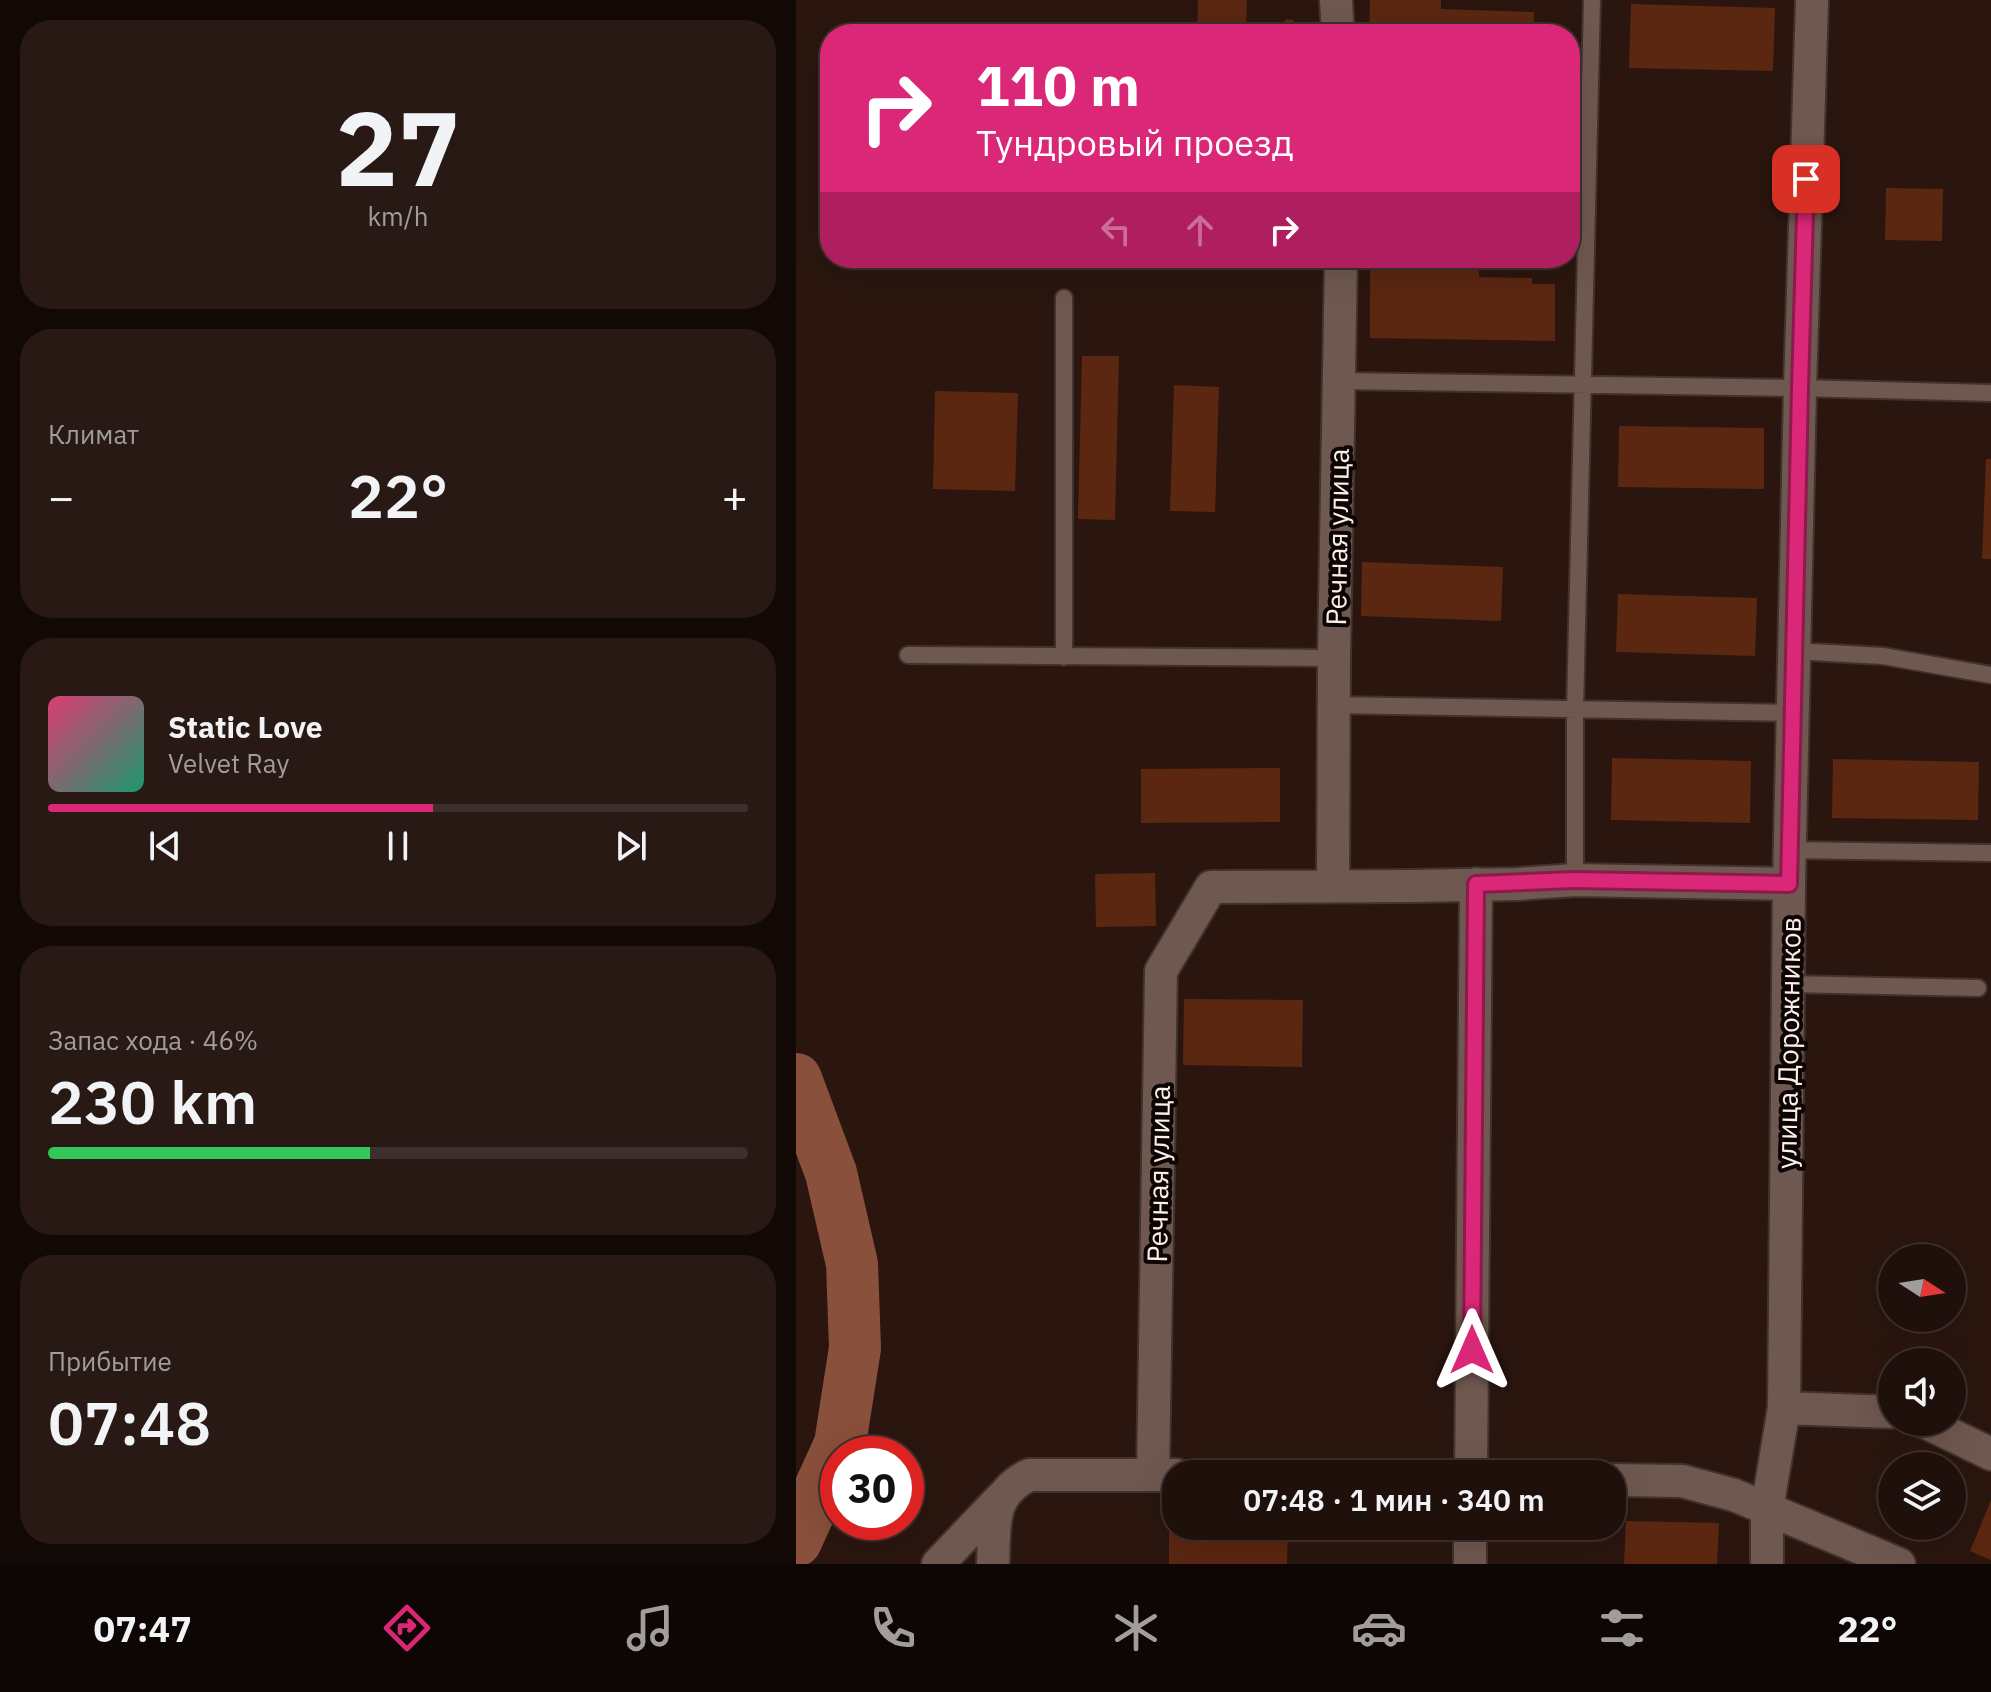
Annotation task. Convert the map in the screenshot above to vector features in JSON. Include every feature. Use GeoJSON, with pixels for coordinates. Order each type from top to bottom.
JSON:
{"type":"FeatureCollection","features":[{"type":"Feature","properties":{"kind":"street"},"geometry":{"type":"LineString","coordinates":[[1336,0],[1337,24]]}},
{"type":"Feature","properties":{"kind":"street","name":"улица Дорожников"},"geometry":{"type":"LineString","coordinates":[[1767,1564],[1767,1509],[1784,1408],[1789,884],[1812,0]]}},
{"type":"Feature","properties":{"kind":"street","name":"Речная улица"},"geometry":{"type":"LineString","coordinates":[[1164,1460],[1161,971],[1211,887],[1333,886],[1341,268]]}},
{"type":"Feature","properties":{"kind":"street"},"geometry":{"type":"LineString","coordinates":[[1333,886],[1575,880],[1789,884]]}},
{"type":"Feature","properties":{"kind":"street"},"geometry":{"type":"LineString","coordinates":[[1471,1460],[1476,884]]}},
{"type":"Feature","properties":{"kind":"street"},"geometry":{"type":"LineString","coordinates":[[1784,1408],[1878,1411]]}},
{"type":"Feature","properties":{"kind":"street"},"geometry":{"type":"LineString","coordinates":[[1954,1436],[1991,1454]]}},
{"type":"Feature","properties":{"kind":"street"},"geometry":{"type":"LineString","coordinates":[[938,1564],[1008,1490],[1029,1475],[1162,1475]]}},
{"type":"Feature","properties":{"kind":"street"},"geometry":{"type":"LineString","coordinates":[[1626,1480],[1682,1481],[1734,1495],[1899,1564]]}},
{"type":"Feature","properties":{"kind":"street"},"geometry":{"type":"LineString","coordinates":[[993,1564],[996,1513],[1008,1490]]}},
{"type":"Feature","properties":{"kind":"street"},"geometry":{"type":"LineString","coordinates":[[1470,1540],[1470,1564]]}},
{"type":"Feature","properties":{"kind":"lane"},"geometry":{"type":"LineString","coordinates":[[1580,204],[1592,0]]}},
{"type":"Feature","properties":{"kind":"lane"},"geometry":{"type":"LineString","coordinates":[[1575,880],[1575,709],[1582,385],[1579,268]]}},
{"type":"Feature","properties":{"kind":"lane"},"geometry":{"type":"LineString","coordinates":[[1064,298],[1064,657]]}},
{"type":"Feature","properties":{"kind":"lane"},"geometry":{"type":"LineString","coordinates":[[1340,381],[1991,393]]}},
{"type":"Feature","properties":{"kind":"lane"},"geometry":{"type":"LineString","coordinates":[[1794,651],[1883,656],[1991,675]]}},
{"type":"Feature","properties":{"kind":"lane"},"geometry":{"type":"LineString","coordinates":[[908,655],[1334,658]]}},
{"type":"Feature","properties":{"kind":"lane"},"geometry":{"type":"LineString","coordinates":[[1334,705],[1793,713]]}},
{"type":"Feature","properties":{"kind":"lane"},"geometry":{"type":"LineString","coordinates":[[1790,850],[1990,853]]}},
{"type":"Feature","properties":{"kind":"lane"},"geometry":{"type":"LineString","coordinates":[[1788,984],[1978,988]]}},
{"type":"Feature","properties":{"kind":"building"},"geometry":{"type":"Polygon","coordinates":[[[1198,0],[1247,0],[1246,24],[1197,24],[1198,0]]]}},
{"type":"Feature","properties":{"kind":"building"},"geometry":{"type":"Polygon","coordinates":[[[1370,0],[1441,0],[1441,9],[1534,12],[1533,24],[1369,24],[1370,0]]]}},
{"type":"Feature","properties":{"kind":"building"},"geometry":{"type":"Polygon","coordinates":[[[1631,4],[1775,8],[1773,71],[1629,68],[1631,4]]]}},
{"type":"Feature","properties":{"kind":"building"},"geometry":{"type":"Polygon","coordinates":[[[1285,19],[1294,20],[1294,24],[1285,24],[1285,19]]]}},
{"type":"Feature","properties":{"kind":"building"},"geometry":{"type":"Polygon","coordinates":[[[1886,188],[1943,189],[1942,241],[1885,240],[1886,188]]]}},
{"type":"Feature","properties":{"kind":"building"},"geometry":{"type":"Polygon","coordinates":[[[1370,268],[1479,268],[1479,277],[1532,278],[1532,284],[1555,284],[1555,341],[1370,338],[1370,268]]]}},
{"type":"Feature","properties":{"kind":"building"},"geometry":{"type":"Polygon","coordinates":[[[1082,356],[1119,356],[1115,520],[1078,519],[1082,356]]]}},
{"type":"Feature","properties":{"kind":"building"},"geometry":{"type":"Polygon","coordinates":[[[1174,385],[1219,387],[1215,512],[1170,511],[1174,385]]]}},
{"type":"Feature","properties":{"kind":"building"},"geometry":{"type":"Polygon","coordinates":[[[935,391],[1018,393],[1015,491],[933,489],[935,391]]]}},
{"type":"Feature","properties":{"kind":"building"},"geometry":{"type":"Polygon","coordinates":[[[1619,426],[1764,428],[1764,489],[1618,487],[1619,426]]]}},
{"type":"Feature","properties":{"kind":"building"},"geometry":{"type":"Polygon","coordinates":[[[1986,459],[1991,459],[1991,559],[1982,559],[1986,459]]]}},
{"type":"Feature","properties":{"kind":"building"},"geometry":{"type":"Polygon","coordinates":[[[1362,562],[1503,567],[1501,621],[1361,616],[1362,562]]]}},
{"type":"Feature","properties":{"kind":"building"},"geometry":{"type":"Polygon","coordinates":[[[1618,594],[1757,598],[1755,656],[1616,652],[1618,594]]]}},
{"type":"Feature","properties":{"kind":"building"},"geometry":{"type":"Polygon","coordinates":[[[1612,758],[1751,761],[1750,823],[1611,820],[1612,758]]]}},
{"type":"Feature","properties":{"kind":"building"},"geometry":{"type":"Polygon","coordinates":[[[1833,759],[1979,762],[1978,820],[1832,818],[1833,759]]]}},
{"type":"Feature","properties":{"kind":"building"},"geometry":{"type":"Polygon","coordinates":[[[1280,768],[1280,822],[1141,823],[1141,769],[1280,768]]]}},
{"type":"Feature","properties":{"kind":"building"},"geometry":{"type":"Polygon","coordinates":[[[1155,873],[1156,926],[1096,927],[1095,874],[1155,873]]]}},
{"type":"Feature","properties":{"kind":"building"},"geometry":{"type":"Polygon","coordinates":[[[1184,999],[1303,1000],[1302,1067],[1183,1065],[1184,999]]]}},
{"type":"Feature","properties":{"kind":"building"},"geometry":{"type":"Polygon","coordinates":[[[1991,1500],[1991,1560],[1970,1551],[1991,1500]]]}},
{"type":"Feature","properties":{"kind":"building"},"geometry":{"type":"Polygon","coordinates":[[[1626,1521],[1719,1523],[1717,1564],[1624,1564],[1626,1521]]]}},
{"type":"Feature","properties":{"kind":"building"},"geometry":{"type":"Polygon","coordinates":[[[1169,1540],[1288,1540],[1287,1564],[1169,1564],[1169,1540]]]}},
{"type":"Feature","properties":{"kind":"waterway"},"geometry":{"type":"LineString","coordinates":[[796,1079],[831,1173],[852,1264],[855,1348],[840,1444],[796,1541]]}},
{"type":"Feature","properties":{"kind":"route"},"geometry":{"type":"LineString","coordinates":[[1472,1350],[1476,884],[1575,880],[1789,884],[1806,179]]}}]}
